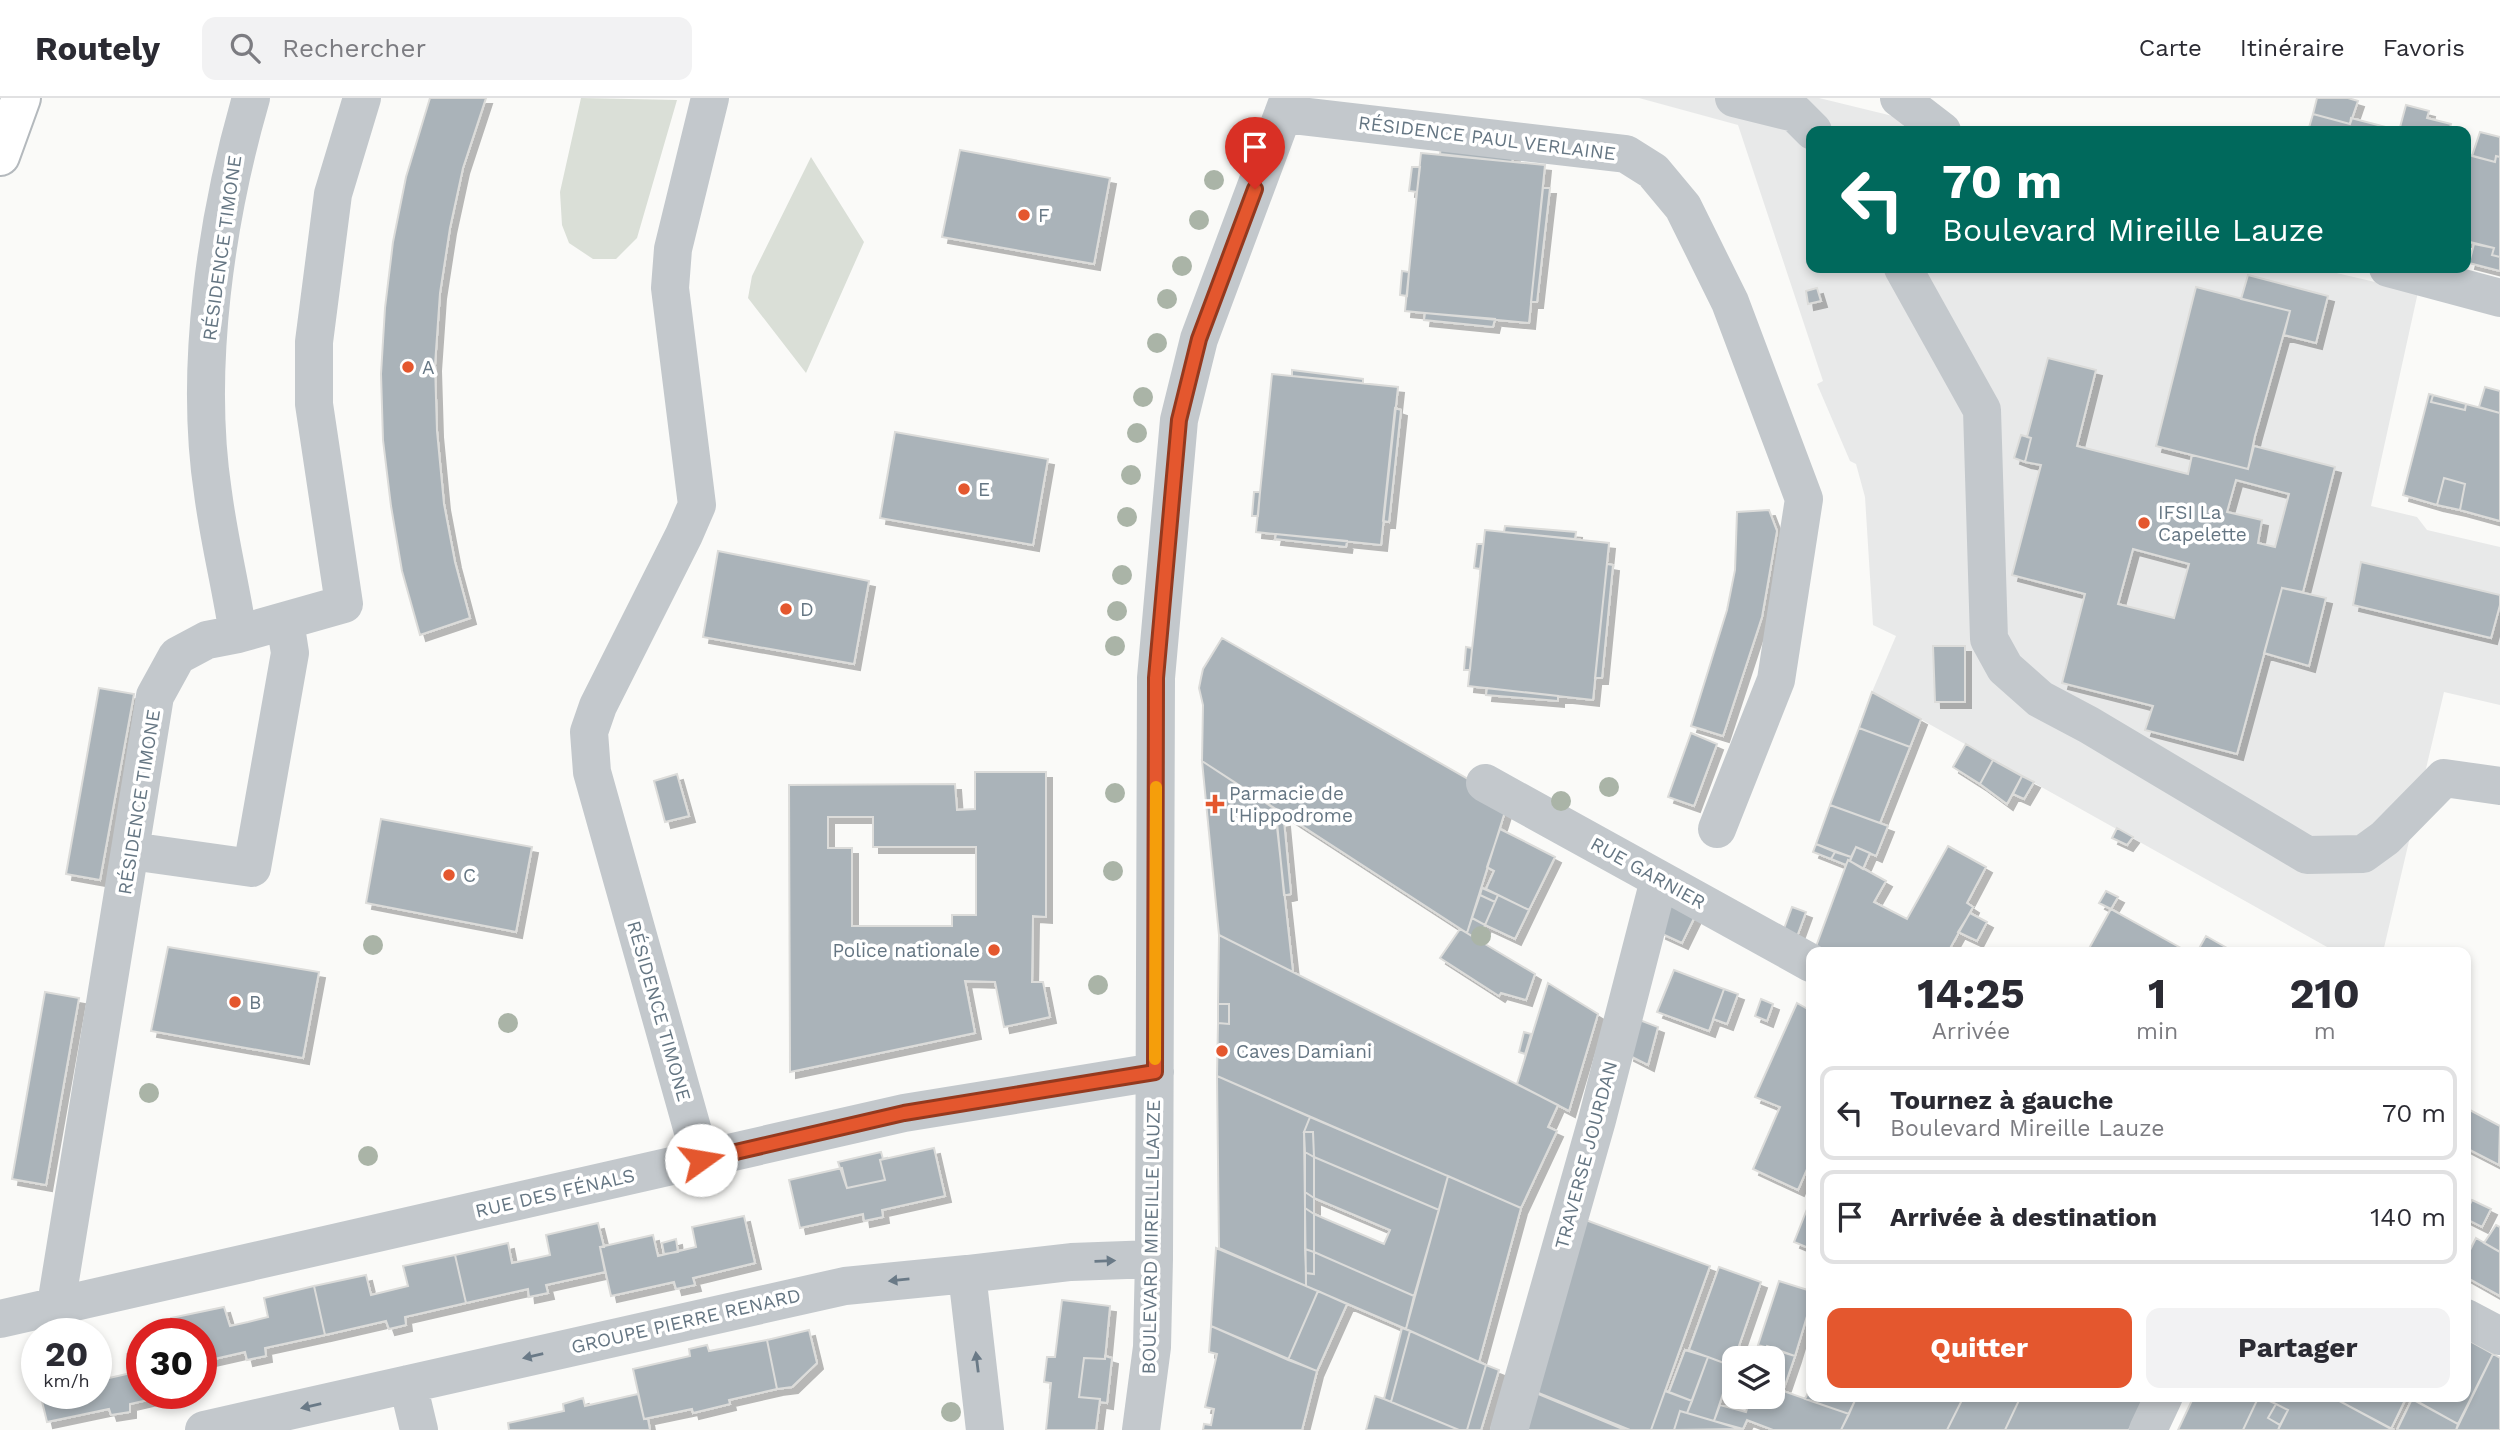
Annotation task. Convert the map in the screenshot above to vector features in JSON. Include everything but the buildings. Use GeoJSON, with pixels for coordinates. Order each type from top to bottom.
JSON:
{"type":"FeatureCollection","features":[{"type":"Feature","properties":{"kind":"highway"},"geometry":{"type":"LineString","coordinates":[[0,156],[21,98]]}},
{"type":"Feature","properties":{"kind":"street","name":"RÉSIDENCE TIMONE"},"geometry":{"type":"LineString","coordinates":[[55,1305],[155,696],[177,656],[207,640],[238,634],[212,492],[205,405],[208,336],[221,234],[232,162],[251,98]]}},
{"type":"Feature","properties":{"kind":"street"},"geometry":{"type":"LineString","coordinates":[[238,634],[344,604],[314,404],[314,342],[334,194],[362,98]]}},
{"type":"Feature","properties":{"kind":"street","name":"RÉSIDENCE TIMONE"},"geometry":{"type":"LineString","coordinates":[[701,1160],[592,772],[589,732],[598,706],[697,505],[670,288],[673,249],[710,98]]}},
{"type":"Feature","properties":{"kind":"street"},"geometry":{"type":"LineString","coordinates":[[1734,98],[1795,113],[1808,126]]}},
{"type":"Feature","properties":{"kind":"street"},"geometry":{"type":"LineString","coordinates":[[1899,98],[1935,126]]}},
{"type":"Feature","properties":{"kind":"street","name":"RÉSIDENCE PAUL VERLAINE"},"geometry":{"type":"LineString","coordinates":[[1286,106],[1626,154],[1653,171],[1683,207],[1730,302],[1804,499],[1776,680],[1717,829]]}},
{"type":"Feature","properties":{"kind":"street","name":"BOULEVARD MIREILLE LAUZE"},"geometry":{"type":"LineString","coordinates":[[1141,1430],[1152,1347],[1154,1259],[1156,678],[1179,420],[1199,339],[1286,106]]}},
{"type":"Feature","properties":{"kind":"street"},"geometry":{"type":"LineString","coordinates":[[1906,273],[1982,410],[1989,639],[2005,668],[2031,692],[2307,855],[2363,854],[2385,838],[2444,778],[2500,786]]}},
{"type":"Feature","properties":{"kind":"street"},"geometry":{"type":"LineString","coordinates":[[2407,273],[2500,298]]}},
{"type":"Feature","properties":{"kind":"street"},"geometry":{"type":"LineString","coordinates":[[131,851],[252,868],[290,653],[285,621]]}},
{"type":"Feature","properties":{"kind":"street","name":"RUE GARNIER"},"geometry":{"type":"LineString","coordinates":[[1485,783],[1806,960]]}},
{"type":"Feature","properties":{"kind":"street","name":"TRAVERSE JOURDAN"},"geometry":{"type":"LineString","coordinates":[[1509,1430],[1597,1119],[1659,880]]}},
{"type":"Feature","properties":{"kind":"street","name":"RUE DES FÉNALS"},"geometry":{"type":"LineString","coordinates":[[0,1319],[904,1113],[1155,1072]]}},
{"type":"Feature","properties":{"kind":"street","name":"GROUPE PIERRE RENARD"},"geometry":{"type":"LineString","coordinates":[[204,1430],[845,1286],[1071,1262],[1154,1259]]}},
{"type":"Feature","properties":{"kind":"street"},"geometry":{"type":"LineString","coordinates":[[967,1274],[985,1430]]}},
{"type":"Feature","properties":{"kind":"street"},"geometry":{"type":"LineString","coordinates":[[2471,1321],[2500,1336]]}},
{"type":"Feature","properties":{"kind":"street"},"geometry":{"type":"LineString","coordinates":[[408,1384],[419,1430]]}},
{"type":"Feature","properties":{"kind":"street"},"geometry":{"type":"LineString","coordinates":[[2148,1430],[2161,1402]]}},
{"type":"Feature","properties":{"kind":"shaded area"},"geometry":{"type":"Polygon","coordinates":[[[581,98],[677,100],[637,238],[616,259],[593,259],[569,243],[562,225],[560,192],[581,98]]]}},
{"type":"Feature","properties":{"kind":"shaded area","name":"IFSI La Capelette"},"geometry":{"type":"Polygon","coordinates":[[[1639,98],[1819,98],[1905,119],[1911,126],[1806,126],[1806,273],[2336,273],[2418,292],[2371,506],[2417,517],[2427,530],[2500,547],[2500,705],[2444,692],[2384,947],[2327,947],[1872,692],[1896,636],[1873,625],[1865,497],[1856,464],[1850,461],[1817,384],[1823,381],[1738,125],[1639,98]]]}},
{"type":"Feature","properties":{"kind":"shaded area"},"geometry":{"type":"Polygon","coordinates":[[[811,157],[864,242],[806,373],[748,298],[752,276],[811,157]]]}},
{"type":"Feature","properties":{"kind":"slow traffic"},"geometry":{"type":"LineString","coordinates":[[1155,1059],[1156,787]]}},
{"type":"Feature","properties":{"kind":"place","name":"F"},"geometry":{"type":"Point","coordinates":[1024,215]}},
{"type":"Feature","properties":{"kind":"place","name":"A"},"geometry":{"type":"Point","coordinates":[408,367]}},
{"type":"Feature","properties":{"kind":"place","name":"E"},"geometry":{"type":"Point","coordinates":[964,489]}},
{"type":"Feature","properties":{"kind":"place","name":"IFSI La Capelette"},"geometry":{"type":"Point","coordinates":[2144,523]}},
{"type":"Feature","properties":{"kind":"place","name":"D"},"geometry":{"type":"Point","coordinates":[786,609]}},
{"type":"Feature","properties":{"kind":"place","name":"Parmacie de l'Hippodrome"},"geometry":{"type":"Point","coordinates":[1215,804]}},
{"type":"Feature","properties":{"kind":"place","name":"C"},"geometry":{"type":"Point","coordinates":[449,875]}},
{"type":"Feature","properties":{"kind":"place","name":"Police nationale"},"geometry":{"type":"Point","coordinates":[994,950]}},
{"type":"Feature","properties":{"kind":"place","name":"B"},"geometry":{"type":"Point","coordinates":[235,1002]}},
{"type":"Feature","properties":{"kind":"place","name":"Caves Damiani"},"geometry":{"type":"Point","coordinates":[1222,1051]}},
{"type":"Feature","properties":{"kind":"route"},"geometry":{"type":"LineString","coordinates":[[701,1160],[904,1113],[1155,1072],[1156,678],[1179,420],[1199,339],[1255,189]]}}]}
